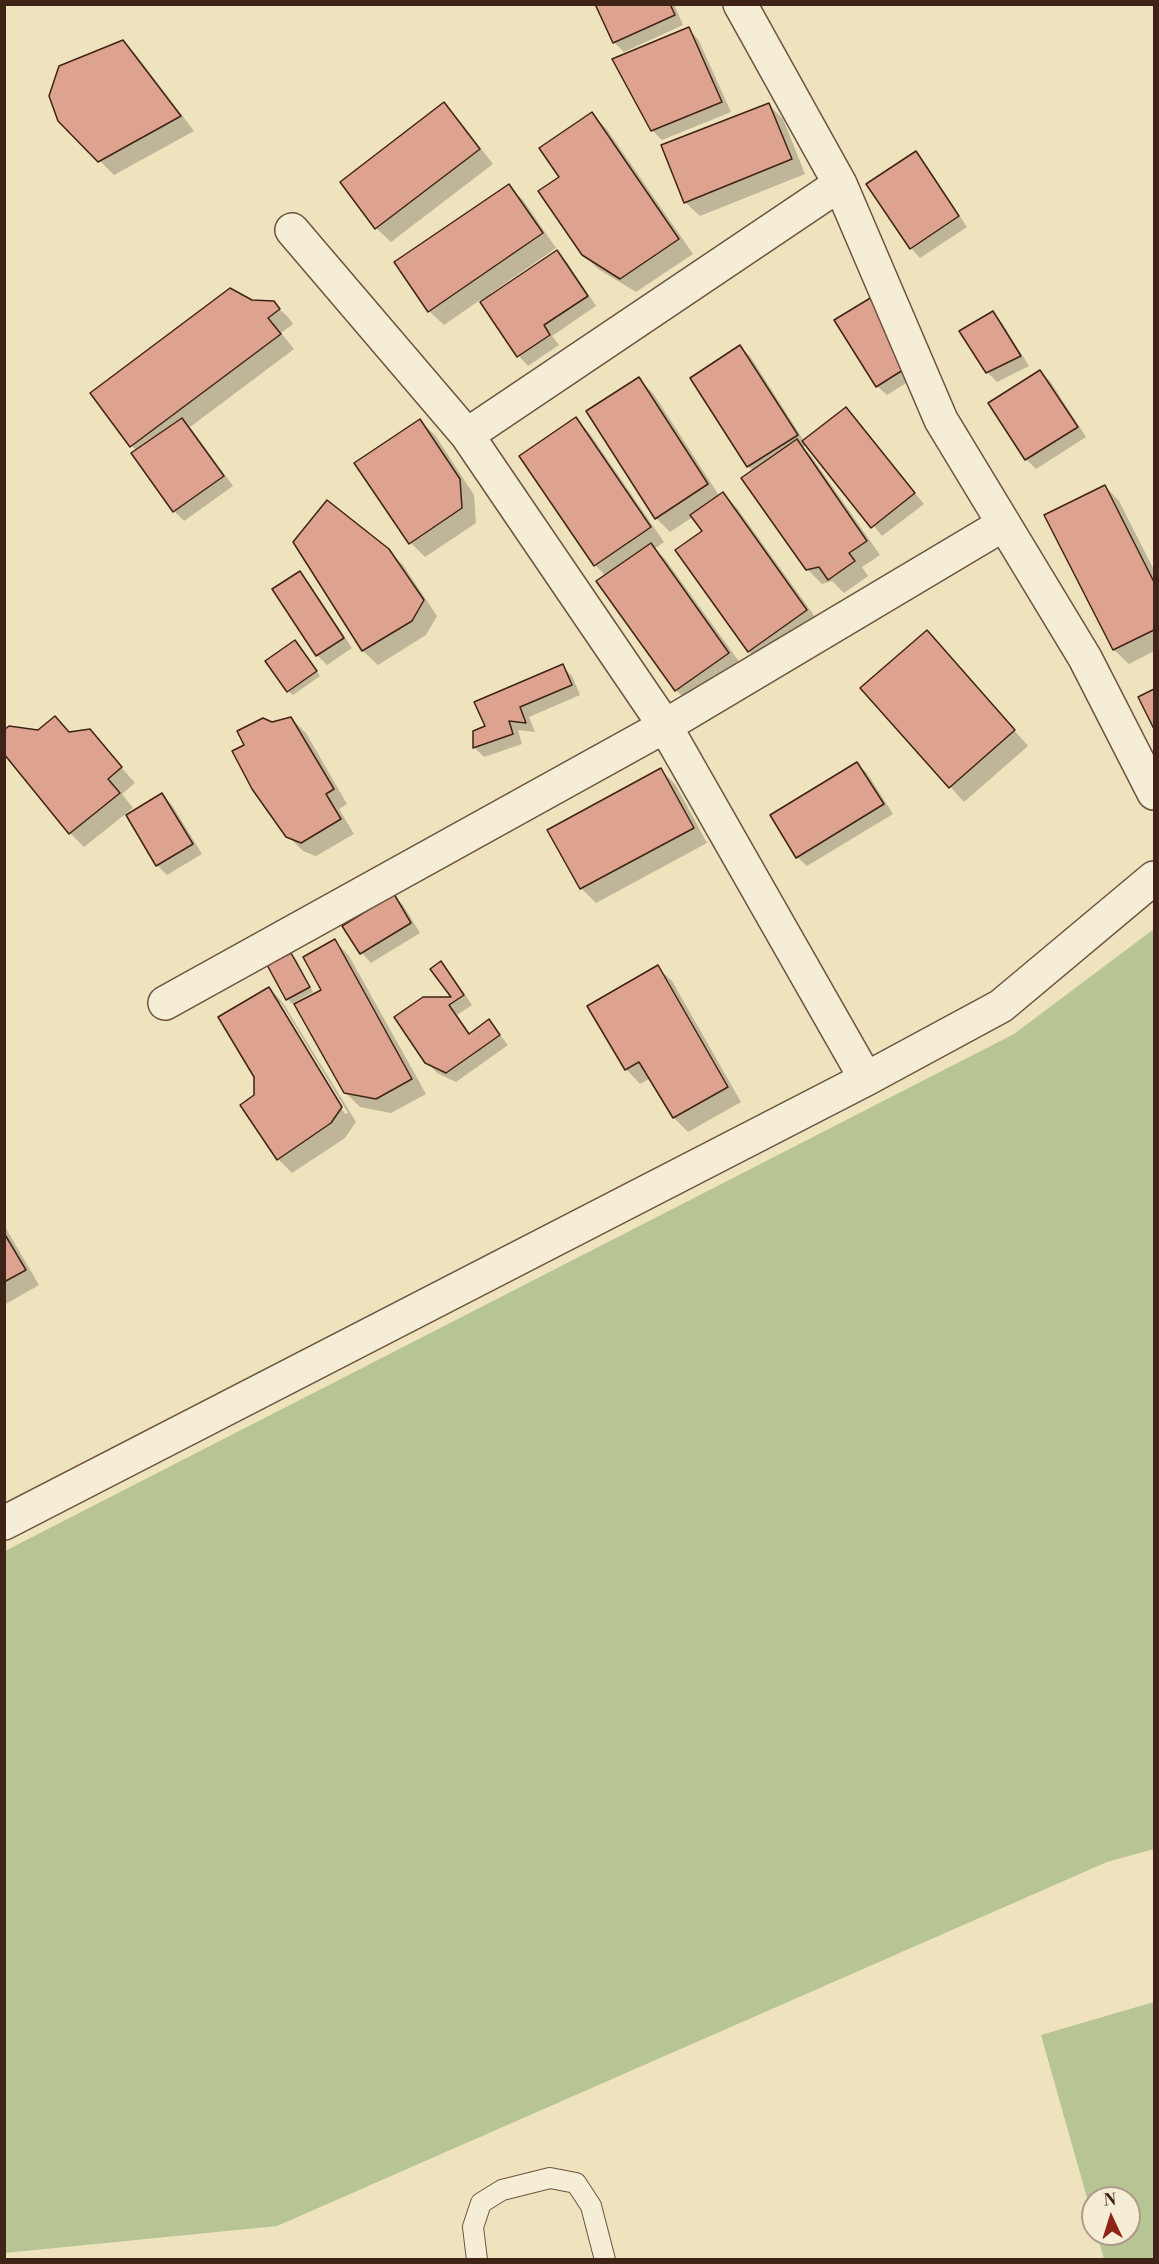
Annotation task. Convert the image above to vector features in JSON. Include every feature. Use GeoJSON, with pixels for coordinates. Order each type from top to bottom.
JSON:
{"type":"FeatureCollection","features":[{"type":"Feature","properties":{"kind":"street"},"geometry":{"type":"LineString","coordinates":[[740,4],[840,184],[941,420],[1085,658],[1155,793]]}},
{"type":"Feature","properties":{"kind":"street"},"geometry":{"type":"LineString","coordinates":[[467,435],[840,184]]}},
{"type":"Feature","properties":{"kind":"street"},"geometry":{"type":"LineString","coordinates":[[292,230],[467,435],[665,726],[866,1079]]}},
{"type":"Feature","properties":{"kind":"street"},"geometry":{"type":"LineString","coordinates":[[165,1003],[665,726],[1004,524]]}},
{"type":"Feature","properties":{"kind":"street"},"geometry":{"type":"LineString","coordinates":[[4,1522],[866,1079],[1001,1006],[1155,878]]}},
{"type":"Feature","properties":{"kind":"lane"},"geometry":{"type":"LineString","coordinates":[[477,2259],[473,2228],[481,2203],[502,2190],[550,2178],[576,2183],[591,2206],[605,2259]]}},
{"type":"Feature","properties":{"kind":"green space"},"geometry":{"type":"Polygon","coordinates":[[[1154,929],[1154,1849],[1107,1862],[277,2226],[5,2253],[5,1551],[1014,1034],[1154,929]]]}},
{"type":"Feature","properties":{"kind":"green space"},"geometry":{"type":"Polygon","coordinates":[[[1154,2002],[1154,2259],[1104,2259],[1100,2246],[1141,2246],[1141,2186],[1084,2186],[1041,2035],[1154,2002]]]}},
{"type":"Feature","properties":{"kind":"building"},"geometry":{"type":"Polygon","coordinates":[[[595,4],[670,4],[675,15],[613,43],[595,4]]]}},
{"type":"Feature","properties":{"kind":"building"},"geometry":{"type":"Polygon","coordinates":[[[689,27],[722,102],[651,131],[612,59],[689,27]]]}},
{"type":"Feature","properties":{"kind":"building"},"geometry":{"type":"Polygon","coordinates":[[[123,40],[181,116],[98,162],[58,121],[49,96],[59,66],[123,40]]]}},
{"type":"Feature","properties":{"kind":"building"},"geometry":{"type":"Polygon","coordinates":[[[444,102],[480,149],[375,229],[340,182],[444,102]]]}},
{"type":"Feature","properties":{"kind":"building"},"geometry":{"type":"Polygon","coordinates":[[[769,103],[792,159],[684,203],[661,145],[769,103]]]}},
{"type":"Feature","properties":{"kind":"building"},"geometry":{"type":"Polygon","coordinates":[[[592,112],[679,239],[620,279],[582,255],[538,191],[559,177],[539,148],[592,112]]]}},
{"type":"Feature","properties":{"kind":"building"},"geometry":{"type":"Polygon","coordinates":[[[916,151],[959,216],[910,249],[866,184],[916,151]]]}},
{"type":"Feature","properties":{"kind":"building"},"geometry":{"type":"Polygon","coordinates":[[[509,184],[543,233],[428,312],[394,262],[509,184]]]}},
{"type":"Feature","properties":{"kind":"building"},"geometry":{"type":"Polygon","coordinates":[[[557,250],[588,296],[544,325],[550,335],[517,357],[480,302],[557,250]]]}},
{"type":"Feature","properties":{"kind":"building"},"geometry":{"type":"Polygon","coordinates":[[[230,288],[252,300],[274,301],[280,309],[268,318],[281,334],[130,447],[90,393],[230,288]]]}},
{"type":"Feature","properties":{"kind":"building"},"geometry":{"type":"Polygon","coordinates":[[[872,297],[914,363],[876,387],[834,320],[872,297]]]}},
{"type":"Feature","properties":{"kind":"building"},"geometry":{"type":"Polygon","coordinates":[[[993,311],[1021,356],[986,373],[959,331],[993,311]]]}},
{"type":"Feature","properties":{"kind":"building"},"geometry":{"type":"Polygon","coordinates":[[[740,345],[798,435],[747,467],[690,378],[740,345]]]}},
{"type":"Feature","properties":{"kind":"building"},"geometry":{"type":"Polygon","coordinates":[[[1040,370],[1078,427],[1025,460],[988,403],[1040,370]]]}},
{"type":"Feature","properties":{"kind":"building"},"geometry":{"type":"Polygon","coordinates":[[[639,377],[708,484],[655,519],[586,411],[639,377]]]}},
{"type":"Feature","properties":{"kind":"building"},"geometry":{"type":"Polygon","coordinates":[[[846,407],[915,493],[871,528],[802,441],[846,407]]]}},
{"type":"Feature","properties":{"kind":"building"},"geometry":{"type":"Polygon","coordinates":[[[576,417],[651,527],[594,566],[519,456],[576,417]]]}},
{"type":"Feature","properties":{"kind":"building"},"geometry":{"type":"Polygon","coordinates":[[[182,418],[224,476],[173,512],[131,453],[182,418]]]}},
{"type":"Feature","properties":{"kind":"building"},"geometry":{"type":"Polygon","coordinates":[[[420,419],[460,479],[462,508],[409,544],[354,463],[420,419]]]}},
{"type":"Feature","properties":{"kind":"building"},"geometry":{"type":"Polygon","coordinates":[[[797,439],[867,541],[849,553],[855,561],[828,580],[819,567],[806,570],[741,478],[797,439]]]}},
{"type":"Feature","properties":{"kind":"building"},"geometry":{"type":"Polygon","coordinates":[[[1105,485],[1154,582],[1154,630],[1113,650],[1044,515],[1105,485]]]}},
{"type":"Feature","properties":{"kind":"building"},"geometry":{"type":"Polygon","coordinates":[[[723,492],[807,610],[748,652],[675,550],[702,531],[690,515],[723,492]]]}},
{"type":"Feature","properties":{"kind":"building"},"geometry":{"type":"Polygon","coordinates":[[[327,500],[389,549],[424,600],[412,621],[362,651],[293,542],[327,500]]]}},
{"type":"Feature","properties":{"kind":"building"},"geometry":{"type":"Polygon","coordinates":[[[651,543],[729,653],[675,691],[596,581],[651,543]]]}},
{"type":"Feature","properties":{"kind":"building"},"geometry":{"type":"Polygon","coordinates":[[[300,571],[344,638],[316,656],[272,589],[300,571]]]}},
{"type":"Feature","properties":{"kind":"building"},"geometry":{"type":"Polygon","coordinates":[[[927,630],[1015,730],[949,788],[860,688],[927,630]]]}},
{"type":"Feature","properties":{"kind":"building"},"geometry":{"type":"Polygon","coordinates":[[[295,640],[317,671],[287,692],[265,661],[295,640]]]}},
{"type":"Feature","properties":{"kind":"building"},"geometry":{"type":"Polygon","coordinates":[[[563,664],[572,685],[520,707],[526,723],[509,721],[513,734],[473,748],[473,731],[485,726],[474,702],[563,664]]]}},
{"type":"Feature","properties":{"kind":"building"},"geometry":{"type":"Polygon","coordinates":[[[1154,689],[1154,729],[1138,697],[1154,689]]]}},
{"type":"Feature","properties":{"kind":"building"},"geometry":{"type":"Polygon","coordinates":[[[55,716],[69,732],[90,729],[122,767],[108,779],[120,793],[69,834],[4,754],[4,730],[9,726],[38,730],[55,716]]]}},
{"type":"Feature","properties":{"kind":"building"},"geometry":{"type":"Polygon","coordinates":[[[291,717],[334,789],[326,794],[341,819],[301,843],[286,837],[252,789],[232,751],[244,745],[237,731],[263,718],[272,722],[291,717]]]}},
{"type":"Feature","properties":{"kind":"building"},"geometry":{"type":"Polygon","coordinates":[[[857,762],[884,804],[796,858],[770,815],[857,762]]]}},
{"type":"Feature","properties":{"kind":"building"},"geometry":{"type":"Polygon","coordinates":[[[661,768],[694,828],[580,889],[547,830],[661,768]]]}},
{"type":"Feature","properties":{"kind":"building"},"geometry":{"type":"Polygon","coordinates":[[[162,793],[193,844],[156,866],[126,815],[162,793]]]}},
{"type":"Feature","properties":{"kind":"building"},"geometry":{"type":"Polygon","coordinates":[[[394,894],[411,923],[360,954],[342,926],[394,894]]]}},
{"type":"Feature","properties":{"kind":"building"},"geometry":{"type":"Polygon","coordinates":[[[335,939],[412,1079],[376,1099],[344,1093],[294,1004],[321,990],[303,957],[335,939]]]}},
{"type":"Feature","properties":{"kind":"building"},"geometry":{"type":"Polygon","coordinates":[[[291,953],[310,987],[286,1000],[267,965],[291,953]]]}},
{"type":"Feature","properties":{"kind":"building"},"geometry":{"type":"Polygon","coordinates":[[[441,961],[464,995],[449,1005],[469,1034],[489,1019],[500,1035],[446,1073],[425,1063],[394,1017],[423,997],[451,997],[430,969],[441,961]]]}},
{"type":"Feature","properties":{"kind":"building"},"geometry":{"type":"Polygon","coordinates":[[[658,965],[728,1087],[673,1118],[639,1062],[625,1070],[587,1006],[658,965]]]}},
{"type":"Feature","properties":{"kind":"building"},"geometry":{"type":"Polygon","coordinates":[[[269,987],[342,1107],[331,1123],[277,1160],[240,1105],[254,1095],[254,1077],[218,1017],[269,987]]]}},
{"type":"Feature","properties":{"kind":"building"},"geometry":{"type":"Polygon","coordinates":[[[4,1233],[26,1270],[4,1282],[4,1233]]]}}]}
